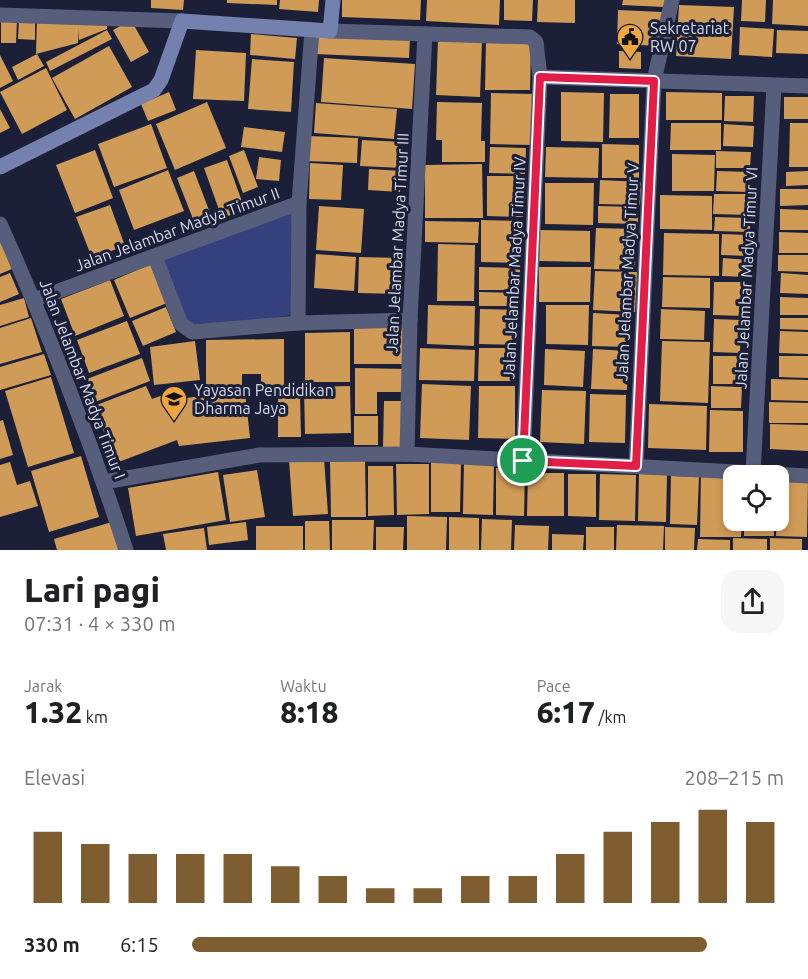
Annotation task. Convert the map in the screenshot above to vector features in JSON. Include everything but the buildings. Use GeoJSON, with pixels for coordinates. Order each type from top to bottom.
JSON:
{"type":"FeatureCollection","features":[{"type":"Feature","properties":{"kind":"street"},"geometry":{"type":"LineString","coordinates":[[330,31],[333,0]]}},
{"type":"Feature","properties":{"kind":"street","name":"Jalan Jelambar Madya Timur V"},"geometry":{"type":"LineString","coordinates":[[636,466],[654,81],[672,0]]}},
{"type":"Feature","properties":{"kind":"street"},"geometry":{"type":"LineString","coordinates":[[0,15],[182,21],[330,31],[425,34]]}},
{"type":"Feature","properties":{"kind":"street"},"geometry":{"type":"LineString","coordinates":[[0,167],[154,90],[161,80],[182,21]]}},
{"type":"Feature","properties":{"kind":"street"},"geometry":{"type":"LineString","coordinates":[[298,323],[299,204],[312,30]]}},
{"type":"Feature","properties":{"kind":"street","name":"Jalan Jelambar Madya Timur IV"},"geometry":{"type":"LineString","coordinates":[[425,34],[534,38],[540,77],[523,461]]}},
{"type":"Feature","properties":{"kind":"street","name":"Jalan Jelambar Madya Timur III"},"geometry":{"type":"LineString","coordinates":[[407,454],[410,320],[425,34]]}},
{"type":"Feature","properties":{"kind":"street"},"geometry":{"type":"LineString","coordinates":[[540,77],[808,86]]}},
{"type":"Feature","properties":{"kind":"street","name":"Jalan Jelambar Madya Timur VI"},"geometry":{"type":"LineString","coordinates":[[753,465],[774,86]]}},
{"type":"Feature","properties":{"kind":"street","name":"Jalan Jelambar Madya Timur II"},"geometry":{"type":"LineString","coordinates":[[34,300],[299,204]]}},
{"type":"Feature","properties":{"kind":"street","name":"Jalan Jelambar Madya Timur I"},"geometry":{"type":"LineString","coordinates":[[0,224],[34,300],[104,482],[126,550]]}},
{"type":"Feature","properties":{"kind":"street"},"geometry":{"type":"LineString","coordinates":[[156,256],[181,324],[186,330],[198,333],[298,323],[410,320]]}},
{"type":"Feature","properties":{"kind":"street"},"geometry":{"type":"LineString","coordinates":[[104,482],[259,455],[407,454],[723,471]]}},
{"type":"Feature","properties":{"kind":"street"},"geometry":{"type":"LineString","coordinates":[[789,475],[808,476]]}},
{"type":"Feature","properties":{"kind":"shaded area"},"geometry":{"type":"Polygon","coordinates":[[[292,212],[292,315],[186,330],[162,255],[292,212]]]}},
{"type":"Feature","properties":{"kind":"place","name":"Sekretariat RW 07"},"geometry":{"type":"Point","coordinates":[630,60]}},
{"type":"Feature","properties":{"kind":"place","name":"Yayasan Pendidikan Dharma Jaya"},"geometry":{"type":"Point","coordinates":[174,422]}},
{"type":"Feature","properties":{"kind":"route"},"geometry":{"type":"LineString","coordinates":[[540,77],[654,81],[636,466],[523,461],[540,77]]}}]}
